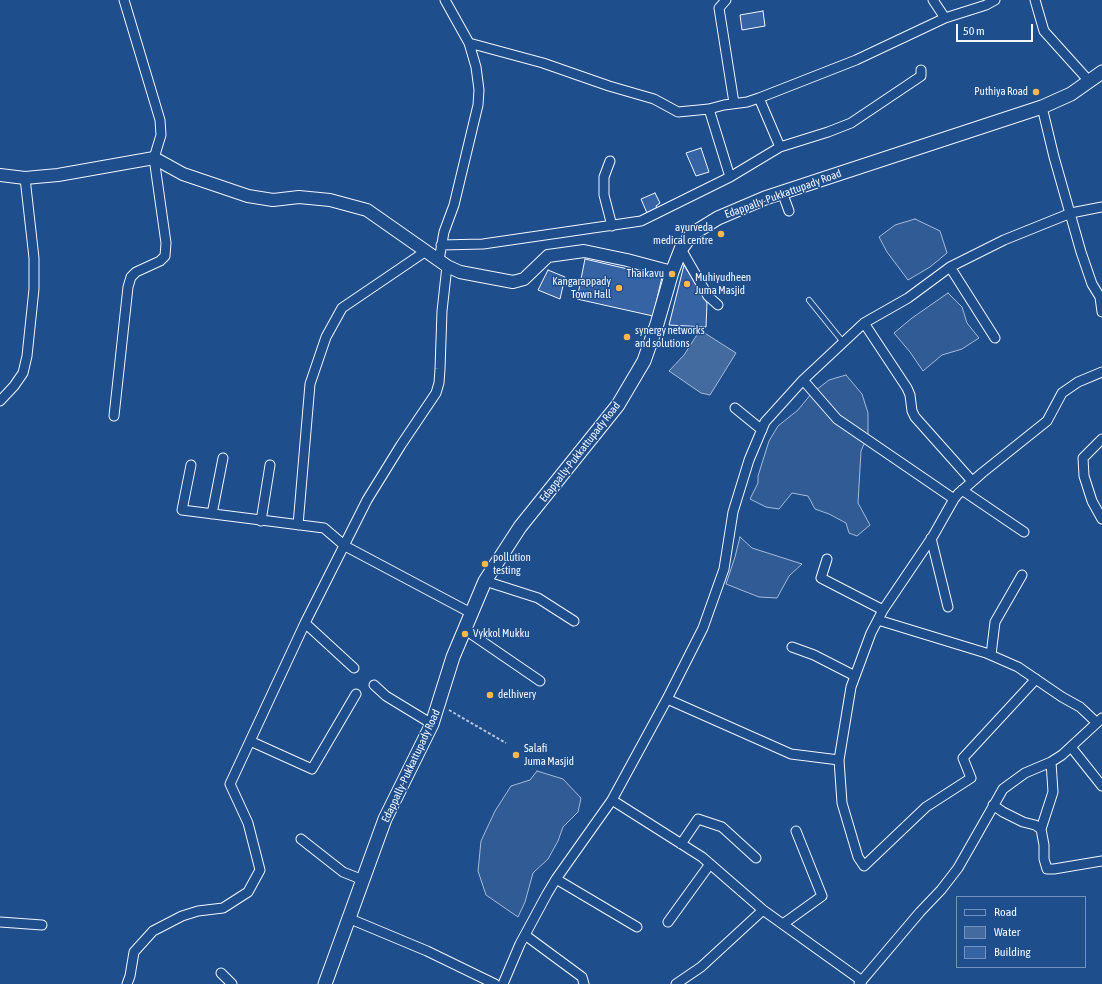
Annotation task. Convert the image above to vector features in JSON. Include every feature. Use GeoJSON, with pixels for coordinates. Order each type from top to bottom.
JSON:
{"type":"FeatureCollection","features":[{"type":"Feature","properties":{"kind":"main road","name":"Edappally-Pukkattupady Road"},"geometry":{"type":"LineString","coordinates":[[325,984],[385,819],[432,724],[453,657],[485,581],[520,527],[618,405],[644,360],[657,324],[672,272],[681,249],[692,234],[718,218],[782,192],[1042,107],[1071,94],[1102,72]]}},
{"type":"Feature","properties":{"kind":"street"},"geometry":{"type":"LineString","coordinates":[[114,416],[128,287],[131,277],[136,272],[160,261],[166,256],[166,243],[154,158],[161,135],[160,120],[124,0]]}},
{"type":"Feature","properties":{"kind":"street"},"geometry":{"type":"LineString","coordinates":[[127,984],[130,976],[134,952],[153,931],[182,916],[198,911],[223,908],[248,892],[260,870],[248,823],[230,784],[305,623],[371,494],[401,444],[436,393],[439,383],[442,311],[443,263],[441,246],[444,232],[454,205],[478,106],[479,90],[476,67],[469,43],[445,0]]}},
{"type":"Feature","properties":{"kind":"street"},"geometry":{"type":"LineString","coordinates":[[726,0],[719,8],[734,103]]}},
{"type":"Feature","properties":{"kind":"street"},"geometry":{"type":"LineString","coordinates":[[933,0],[945,18]]}},
{"type":"Feature","properties":{"kind":"street"},"geometry":{"type":"LineString","coordinates":[[469,43],[543,63],[609,86],[654,99],[678,112],[709,110],[759,98],[856,60],[945,18],[986,5],[995,0]]}},
{"type":"Feature","properties":{"kind":"street"},"geometry":{"type":"LineString","coordinates":[[1035,0],[1044,31],[1089,81]]}},
{"type":"Feature","properties":{"kind":"street"},"geometry":{"type":"LineString","coordinates":[[441,246],[483,244],[641,221],[730,177],[780,147],[851,123],[921,76],[921,70]]}},
{"type":"Feature","properties":{"kind":"street"},"geometry":{"type":"LineString","coordinates":[[759,98],[780,147]]}},
{"type":"Feature","properties":{"kind":"street"},"geometry":{"type":"LineString","coordinates":[[1042,107],[1054,157],[1081,252],[1092,284],[1100,297],[1102,312]]}},
{"type":"Feature","properties":{"kind":"street"},"geometry":{"type":"LineString","coordinates":[[709,110],[730,177]]}},
{"type":"Feature","properties":{"kind":"street"},"geometry":{"type":"LineString","coordinates":[[0,175],[25,178],[73,172],[154,158],[183,174],[248,196],[274,200],[299,197],[330,200],[367,210],[443,263],[460,272],[513,282],[524,279],[548,256],[584,251],[627,260],[672,272]]}},
{"type":"Feature","properties":{"kind":"street"},"geometry":{"type":"LineString","coordinates":[[610,161],[604,177],[604,195],[612,226]]}},
{"type":"Feature","properties":{"kind":"street"},"geometry":{"type":"LineString","coordinates":[[0,401],[14,386],[23,373],[27,356],[34,289],[34,258],[25,178]]}},
{"type":"Feature","properties":{"kind":"street"},"geometry":{"type":"LineString","coordinates":[[782,192],[789,211]]}},
{"type":"Feature","properties":{"kind":"street"},"geometry":{"type":"LineString","coordinates":[[503,984],[525,935],[556,879],[612,800],[667,699],[703,628],[724,569],[733,512],[749,460],[765,422],[802,380],[864,323],[908,298],[950,267],[1004,240],[1071,213],[1102,207]]}},
{"type":"Feature","properties":{"kind":"street"},"geometry":{"type":"LineString","coordinates":[[681,249],[708,296],[718,305]]}},
{"type":"Feature","properties":{"kind":"street"},"geometry":{"type":"LineString","coordinates":[[298,525],[310,384],[326,337],[342,308],[426,251]]}},
{"type":"Feature","properties":{"kind":"street"},"geometry":{"type":"LineString","coordinates":[[950,267],[995,338]]}},
{"type":"Feature","properties":{"kind":"street"},"geometry":{"type":"LineString","coordinates":[[864,323],[907,388],[912,411],[915,417],[972,481]]}},
{"type":"Feature","properties":{"kind":"street"},"geometry":{"type":"LineString","coordinates":[[1036,679],[963,758],[971,778],[926,808],[864,866],[858,857],[842,803],[839,760],[844,721],[854,676],[865,647],[878,620],[883,610],[931,538],[954,499],[962,490],[1047,421],[1062,393],[1078,382],[1102,372]]}},
{"type":"Feature","properties":{"kind":"street"},"geometry":{"type":"LineString","coordinates":[[802,380],[837,419],[954,499]]}},
{"type":"Feature","properties":{"kind":"street"},"geometry":{"type":"LineString","coordinates":[[735,408],[762,430]]}},
{"type":"Feature","properties":{"kind":"street"},"geometry":{"type":"LineString","coordinates":[[1102,439],[1083,458],[1084,476],[1092,501],[1102,519]]}},
{"type":"Feature","properties":{"kind":"street"},"geometry":{"type":"LineString","coordinates":[[212,514],[223,458]]}},
{"type":"Feature","properties":{"kind":"street"},"geometry":{"type":"LineString","coordinates":[[191,465],[182,510],[324,528],[345,546],[471,613]]}},
{"type":"Feature","properties":{"kind":"street"},"geometry":{"type":"LineString","coordinates":[[261,520],[270,465]]}},
{"type":"Feature","properties":{"kind":"street"},"geometry":{"type":"LineString","coordinates":[[962,490],[1024,532]]}},
{"type":"Feature","properties":{"kind":"street"},"geometry":{"type":"LineString","coordinates":[[931,538],[948,607]]}},
{"type":"Feature","properties":{"kind":"street"},"geometry":{"type":"LineString","coordinates":[[827,559],[821,578],[883,610]]}},
{"type":"Feature","properties":{"kind":"street"},"geometry":{"type":"LineString","coordinates":[[991,655],[995,622],[1022,575]]}},
{"type":"Feature","properties":{"kind":"street"},"geometry":{"type":"LineString","coordinates":[[485,581],[538,598],[574,621]]}},
{"type":"Feature","properties":{"kind":"street"},"geometry":{"type":"LineString","coordinates":[[612,800],[702,857],[763,910],[860,982],[920,912],[941,890],[958,868],[1003,789],[1025,773],[1051,762],[1062,755],[1099,720],[1018,667],[991,655],[878,620]]}},
{"type":"Feature","properties":{"kind":"street"},"geometry":{"type":"LineString","coordinates":[[305,623],[354,668]]}},
{"type":"Feature","properties":{"kind":"street"},"geometry":{"type":"LineString","coordinates":[[464,629],[540,681]]}},
{"type":"Feature","properties":{"kind":"street"},"geometry":{"type":"LineString","coordinates":[[792,647],[814,655],[854,676]]}},
{"type":"Feature","properties":{"kind":"street"},"geometry":{"type":"LineString","coordinates":[[374,685],[386,696],[432,724]]}},
{"type":"Feature","properties":{"kind":"street"},"geometry":{"type":"LineString","coordinates":[[250,741],[312,769],[356,694]]}},
{"type":"Feature","properties":{"kind":"street"},"geometry":{"type":"LineString","coordinates":[[667,699],[791,754],[839,760]]}},
{"type":"Feature","properties":{"kind":"street"},"geometry":{"type":"LineString","coordinates":[[1071,747],[1102,786]]}},
{"type":"Feature","properties":{"kind":"street"},"geometry":{"type":"LineString","coordinates":[[1051,762],[1053,792],[1041,829],[1044,845],[1044,859],[1047,869],[1102,861]]}},
{"type":"Feature","properties":{"kind":"street"},"geometry":{"type":"LineString","coordinates":[[993,805],[1003,812],[1023,822],[1035,825],[1041,829]]}},
{"type":"Feature","properties":{"kind":"street"},"geometry":{"type":"LineString","coordinates":[[681,844],[698,819],[722,827],[756,858]]}},
{"type":"Feature","properties":{"kind":"street"},"geometry":{"type":"LineString","coordinates":[[783,924],[822,896],[796,831]]}},
{"type":"Feature","properties":{"kind":"street"},"geometry":{"type":"LineString","coordinates":[[302,839],[344,872],[363,880]]}},
{"type":"Feature","properties":{"kind":"street"},"geometry":{"type":"LineString","coordinates":[[668,922],[710,864]]}},
{"type":"Feature","properties":{"kind":"street"},"geometry":{"type":"LineString","coordinates":[[556,879],[637,927]]}},
{"type":"Feature","properties":{"kind":"street"},"geometry":{"type":"LineString","coordinates":[[676,984],[701,967],[763,910]]}},
{"type":"Feature","properties":{"kind":"street"},"geometry":{"type":"LineString","coordinates":[[348,918],[427,951],[495,984]]}},
{"type":"Feature","properties":{"kind":"street"},"geometry":{"type":"LineString","coordinates":[[0,922],[42,925]]}},
{"type":"Feature","properties":{"kind":"street"},"geometry":{"type":"LineString","coordinates":[[525,935],[582,977],[584,984]]}},
{"type":"Feature","properties":{"kind":"street"},"geometry":{"type":"LineString","coordinates":[[221,973],[232,984]]}},
{"type":"Feature","properties":{"kind":"lane"},"geometry":{"type":"LineString","coordinates":[[809,300],[843,342]]}},
{"type":"Feature","properties":{"kind":"path"},"geometry":{"type":"LineString","coordinates":[[439,705],[506,743]]}},
{"type":"Feature","properties":{"kind":"shaded area"},"geometry":{"type":"Polygon","coordinates":[[[915,219],[940,231],[947,253],[930,267],[908,280],[887,252],[879,237],[895,225],[915,219]]]}},
{"type":"Feature","properties":{"kind":"shaded area"},"geometry":{"type":"Polygon","coordinates":[[[948,293],[962,307],[967,323],[979,338],[962,349],[942,355],[923,371],[894,333],[912,318],[948,293]]]}},
{"type":"Feature","properties":{"kind":"shaded area"},"geometry":{"type":"Polygon","coordinates":[[[846,375],[862,394],[868,413],[868,435],[861,451],[858,503],[870,525],[857,536],[849,533],[846,523],[829,514],[815,509],[808,496],[792,493],[779,509],[766,507],[750,499],[758,483],[758,476],[769,441],[778,426],[798,410],[811,394],[829,380],[846,375]]]}},
{"type":"Feature","properties":{"kind":"shaded area"},"geometry":{"type":"Polygon","coordinates":[[[740,537],[752,548],[802,564],[789,576],[777,598],[759,597],[726,584],[740,537]]]}},
{"type":"Feature","properties":{"kind":"shaded area"},"geometry":{"type":"Polygon","coordinates":[[[537,771],[563,779],[581,798],[578,812],[563,827],[558,841],[548,859],[533,873],[525,902],[518,917],[486,895],[478,871],[481,841],[495,811],[511,786],[530,780],[537,771]]]}},
{"type":"Feature","properties":{"kind":"water"},"geometry":{"type":"Polygon","coordinates":[[[700,330],[736,353],[710,395],[701,393],[669,371],[684,355],[700,330]]]}},
{"type":"Feature","properties":{"kind":"building"},"geometry":{"type":"Polygon","coordinates":[[[763,11],[765,26],[742,30],[740,15],[763,11]]]}},
{"type":"Feature","properties":{"kind":"building"},"geometry":{"type":"Polygon","coordinates":[[[701,148],[709,172],[696,176],[686,153],[701,148]]]}},
{"type":"Feature","properties":{"kind":"building"},"geometry":{"type":"Polygon","coordinates":[[[655,193],[660,203],[656,206],[657,209],[647,213],[641,199],[655,193]]]}},
{"type":"Feature","properties":{"kind":"building","name":"Kangarappady Town Hall"},"geometry":{"type":"Polygon","coordinates":[[[585,259],[662,277],[653,316],[577,299],[585,259]]]}},
{"type":"Feature","properties":{"kind":"building","name":"Muhiyudheen Juma Masjid"},"geometry":{"type":"Polygon","coordinates":[[[684,265],[707,303],[706,327],[669,325],[684,265]]]}},
{"type":"Feature","properties":{"kind":"building"},"geometry":{"type":"Polygon","coordinates":[[[548,270],[565,277],[560,299],[538,290],[548,270]]]}},
{"type":"Feature","properties":{"kind":"place","name":"Puthiya Road"},"geometry":{"type":"Point","coordinates":[1036,92]}},
{"type":"Feature","properties":{"kind":"place","name":"ayurveda medical centre"},"geometry":{"type":"Point","coordinates":[721,234]}},
{"type":"Feature","properties":{"kind":"place","name":"Thaikavu"},"geometry":{"type":"Point","coordinates":[672,274]}},
{"type":"Feature","properties":{"kind":"place","name":"Muhiyudheen Juma Masjid"},"geometry":{"type":"Point","coordinates":[687,284]}},
{"type":"Feature","properties":{"kind":"place","name":"Kangarappady Town Hall"},"geometry":{"type":"Point","coordinates":[619,288]}},
{"type":"Feature","properties":{"kind":"place","name":"synergy networks and solutions"},"geometry":{"type":"Point","coordinates":[627,337]}},
{"type":"Feature","properties":{"kind":"place","name":"pollution testing"},"geometry":{"type":"Point","coordinates":[485,564]}},
{"type":"Feature","properties":{"kind":"place","name":"Vykkol Mukku"},"geometry":{"type":"Point","coordinates":[465,634]}},
{"type":"Feature","properties":{"kind":"place","name":"delhivery"},"geometry":{"type":"Point","coordinates":[490,695]}},
{"type":"Feature","properties":{"kind":"place","name":"Salafi Juma Masjid"},"geometry":{"type":"Point","coordinates":[516,755]}}]}
